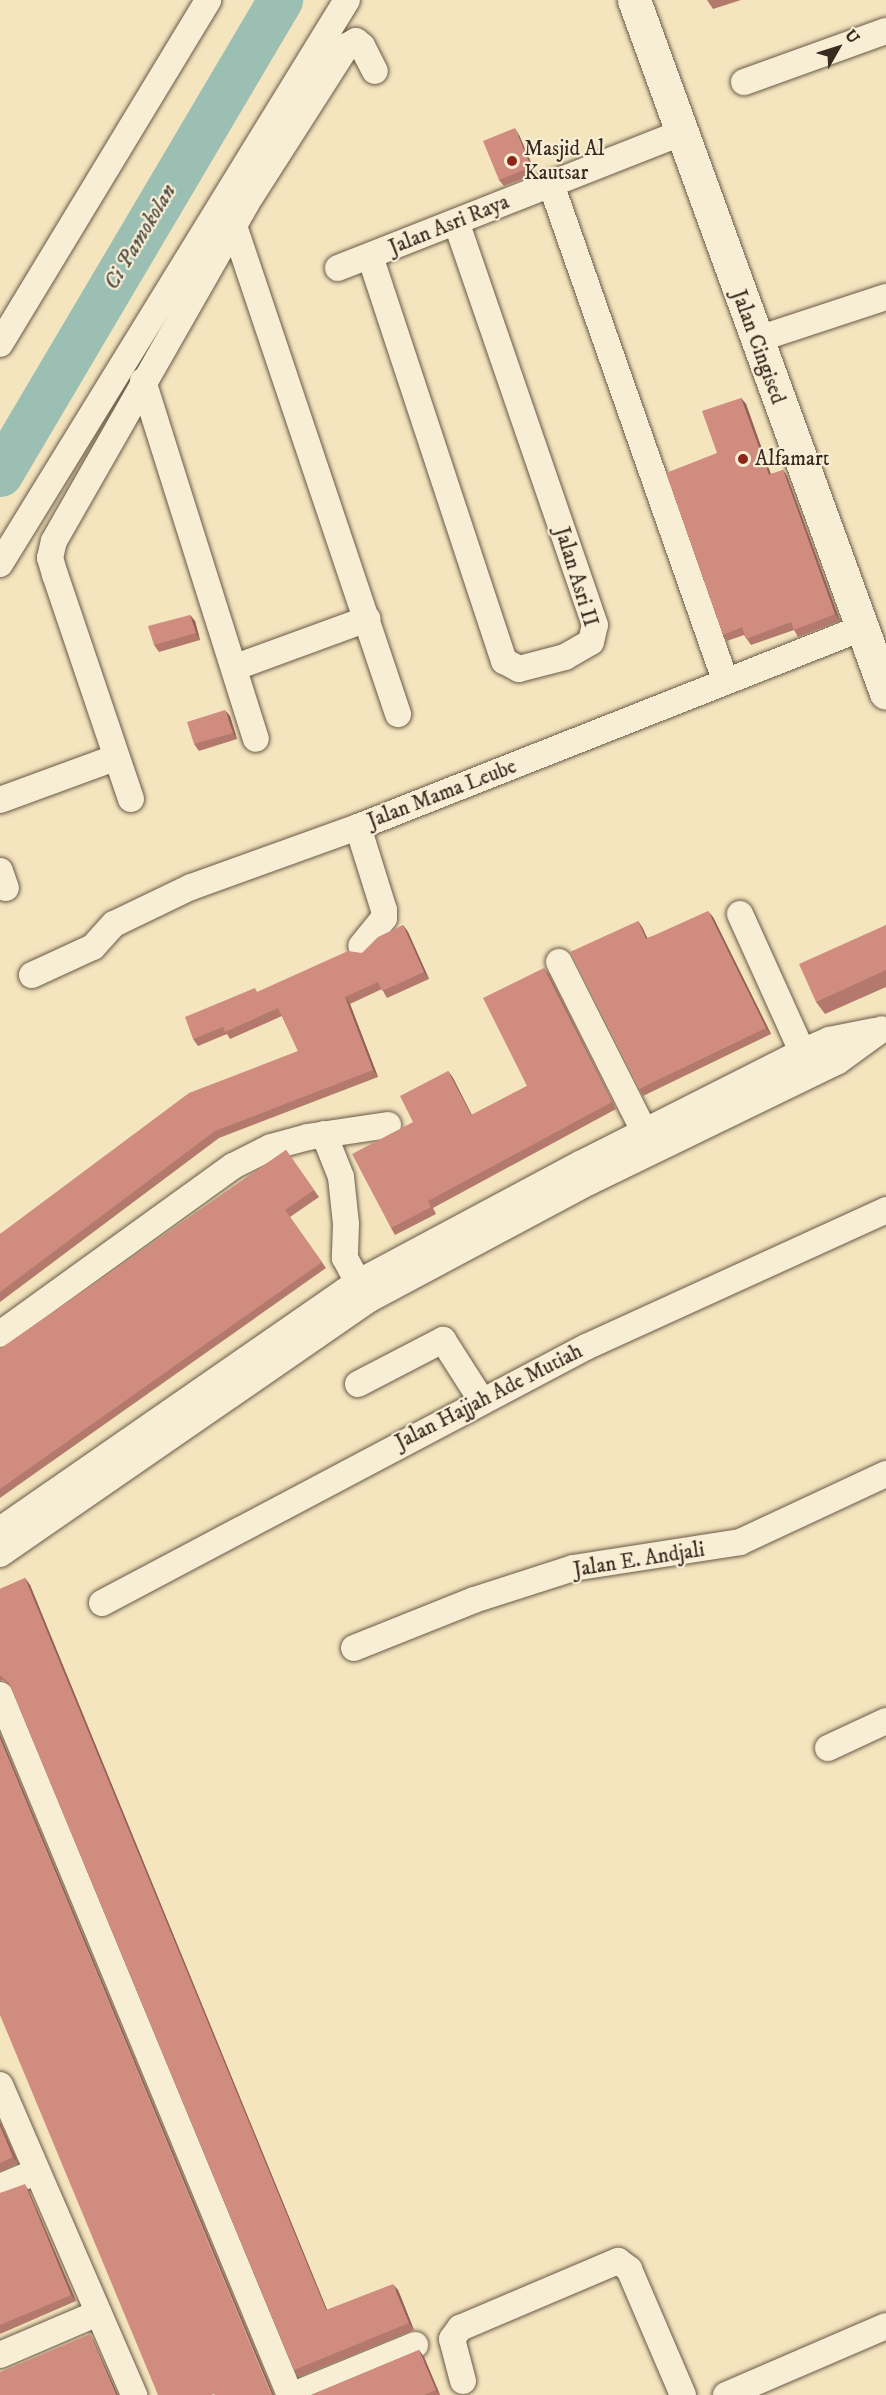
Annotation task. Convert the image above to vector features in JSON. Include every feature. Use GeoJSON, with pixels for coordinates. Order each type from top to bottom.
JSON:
{"type":"FeatureCollection","features":[{"type":"Feature","properties":{"kind":"main road","name":"Jalan Cingised"},"geometry":{"type":"LineString","coordinates":[[634,0],[670,137],[755,340],[886,693]]}},
{"type":"Feature","properties":{"kind":"street"},"geometry":{"type":"LineString","coordinates":[[0,344],[208,0]]}},
{"type":"Feature","properties":{"kind":"street"},"geometry":{"type":"LineString","coordinates":[[0,564],[223,222],[347,0]]}},
{"type":"Feature","properties":{"kind":"street"},"geometry":{"type":"LineString","coordinates":[[744,82],[886,31]]}},
{"type":"Feature","properties":{"kind":"street"},"geometry":{"type":"LineString","coordinates":[[241,192],[347,46],[356,41],[362,46],[375,71]]}},
{"type":"Feature","properties":{"kind":"street","name":"Jalan Asri Raya"},"geometry":{"type":"LineString","coordinates":[[338,268],[670,137]]}},
{"type":"Feature","properties":{"kind":"street"},"geometry":{"type":"LineString","coordinates":[[551,184],[725,680]]}},
{"type":"Feature","properties":{"kind":"street"},"geometry":{"type":"LineString","coordinates":[[131,799],[115,758],[51,558],[58,532],[143,381],[223,222]]}},
{"type":"Feature","properties":{"kind":"street"},"geometry":{"type":"LineString","coordinates":[[223,222],[367,619],[398,714]]}},
{"type":"Feature","properties":{"kind":"street","name":"Jalan Asri II"},"geometry":{"type":"LineString","coordinates":[[370,256],[504,661],[519,669],[564,657],[591,642],[595,625],[456,222]]}},
{"type":"Feature","properties":{"kind":"street"},"geometry":{"type":"LineString","coordinates":[[755,340],[886,297]]}},
{"type":"Feature","properties":{"kind":"street"},"geometry":{"type":"LineString","coordinates":[[143,381],[236,667],[256,739]]}},
{"type":"Feature","properties":{"kind":"street"},"geometry":{"type":"LineString","coordinates":[[236,667],[367,619]]}},
{"type":"Feature","properties":{"kind":"street","name":"Jalan Mama Leube"},"geometry":{"type":"LineString","coordinates":[[32,975],[93,947],[114,924],[175,894],[358,827],[725,680],[862,628]]}},
{"type":"Feature","properties":{"kind":"street"},"geometry":{"type":"LineString","coordinates":[[0,800],[115,758]]}},
{"type":"Feature","properties":{"kind":"street"},"geometry":{"type":"LineString","coordinates":[[358,827],[384,910],[384,918],[361,946]]}},
{"type":"Feature","properties":{"kind":"street"},"geometry":{"type":"LineString","coordinates":[[740,914],[814,1060]]}},
{"type":"Feature","properties":{"kind":"street"},"geometry":{"type":"LineString","coordinates":[[559,962],[644,1131]]}},
{"type":"Feature","properties":{"kind":"street"},"geometry":{"type":"LineString","coordinates":[[0,1530],[363,1291],[584,1173],[884,1028]]}},
{"type":"Feature","properties":{"kind":"street"},"geometry":{"type":"LineString","coordinates":[[584,1173],[644,1131],[814,1060]]}},
{"type":"Feature","properties":{"kind":"street"},"geometry":{"type":"LineString","coordinates":[[0,1334],[233,1166],[271,1148],[324,1134],[388,1125]]}},
{"type":"Feature","properties":{"kind":"street"},"geometry":{"type":"LineString","coordinates":[[324,1134],[341,1177],[346,1224],[345,1258],[363,1291]]}},
{"type":"Feature","properties":{"kind":"street","name":"Jalan Hajjah Ade Mutiah"},"geometry":{"type":"LineString","coordinates":[[102,1603],[482,1401],[724,1281],[886,1210]]}},
{"type":"Feature","properties":{"kind":"street"},"geometry":{"type":"LineString","coordinates":[[0,1554],[363,1291]]}},
{"type":"Feature","properties":{"kind":"street"},"geometry":{"type":"LineString","coordinates":[[358,1384],[442,1340],[482,1401]]}},
{"type":"Feature","properties":{"kind":"street","name":"Jalan E. Andjali"},"geometry":{"type":"LineString","coordinates":[[354,1648],[474,1600],[573,1568],[740,1542],[886,1474]]}},
{"type":"Feature","properties":{"kind":"street"},"geometry":{"type":"LineString","coordinates":[[0,1695],[291,2395],[415,2345]]}},
{"type":"Feature","properties":{"kind":"street"},"geometry":{"type":"LineString","coordinates":[[828,1748],[886,1721]]}},
{"type":"Feature","properties":{"kind":"street"},"geometry":{"type":"LineString","coordinates":[[0,2085],[134,2395]]}},
{"type":"Feature","properties":{"kind":"street"},"geometry":{"type":"LineString","coordinates":[[0,2187],[36,2172]]}},
{"type":"Feature","properties":{"kind":"street"},"geometry":{"type":"LineString","coordinates":[[463,2380],[452,2339],[460,2328],[618,2262],[629,2269],[683,2395]]}},
{"type":"Feature","properties":{"kind":"street"},"geometry":{"type":"LineString","coordinates":[[0,2355],[98,2313]]}},
{"type":"Feature","properties":{"kind":"street"},"geometry":{"type":"LineString","coordinates":[[726,2395],[886,2326]]}},
{"type":"Feature","properties":{"kind":"building","name":"Masjid Al Kautsar"},"geometry":{"type":"Polygon","coordinates":[[[515,128],[531,167],[499,180],[483,141],[515,128]]]}},
{"type":"Feature","properties":{"kind":"building"},"geometry":{"type":"Polygon","coordinates":[[[741,398],[769,475],[783,470],[835,614],[794,630],[791,622],[746,639],[742,627],[723,635],[666,473],[717,453],[702,411],[741,398]]]}},
{"type":"Feature","properties":{"kind":"building"},"geometry":{"type":"Polygon","coordinates":[[[190,615],[196,633],[154,645],[148,626],[190,615]]]}},
{"type":"Feature","properties":{"kind":"building"},"geometry":{"type":"Polygon","coordinates":[[[225,710],[233,733],[194,744],[187,722],[225,710]]]}},
{"type":"Feature","properties":{"kind":"building"},"geometry":{"type":"Polygon","coordinates":[[[708,911],[766,1028],[639,1089],[570,952],[638,921],[646,939],[708,911]]]}},
{"type":"Feature","properties":{"kind":"building"},"geometry":{"type":"Polygon","coordinates":[[[403,925],[424,972],[382,991],[378,982],[345,997],[373,1070],[215,1131],[0,1292],[0,1234],[189,1093],[298,1051],[278,1008],[225,1032],[223,1027],[193,1039],[185,1017],[255,988],[257,992],[348,951],[362,953],[378,937],[403,925]]]}},
{"type":"Feature","properties":{"kind":"building"},"geometry":{"type":"Polygon","coordinates":[[[886,925],[886,970],[816,1002],[799,964],[886,925]]]}},
{"type":"Feature","properties":{"kind":"building"},"geometry":{"type":"Polygon","coordinates":[[[544,968],[612,1102],[428,1201],[431,1207],[391,1228],[352,1154],[413,1122],[400,1096],[448,1071],[471,1115],[527,1086],[483,998],[544,968]]]}},
{"type":"Feature","properties":{"kind":"building"},"geometry":{"type":"Polygon","coordinates":[[[286,1150],[314,1190],[285,1210],[322,1262],[0,1489],[0,1349],[286,1150]]]}},
{"type":"Feature","properties":{"kind":"building"},"geometry":{"type":"Polygon","coordinates":[[[25,1578],[326,2310],[393,2284],[409,2323],[294,2370],[9,1683],[0,1675],[0,1589],[25,1578]]]}},
{"type":"Feature","properties":{"kind":"building"},"geometry":{"type":"Polygon","coordinates":[[[0,1739],[273,2395],[158,2395],[0,2015],[0,1739]]]}},
{"type":"Feature","properties":{"kind":"building"},"geometry":{"type":"Polygon","coordinates":[[[0,2126],[13,2157],[0,2163],[0,2126]]]}},
{"type":"Feature","properties":{"kind":"building"},"geometry":{"type":"Polygon","coordinates":[[[25,2184],[71,2295],[0,2325],[0,2193],[25,2184]]]}},
{"type":"Feature","properties":{"kind":"building"},"geometry":{"type":"Polygon","coordinates":[[[90,2334],[116,2395],[0,2395],[0,2372],[90,2334]]]}},
{"type":"Feature","properties":{"kind":"building"},"geometry":{"type":"Polygon","coordinates":[[[419,2350],[436,2390],[424,2395],[311,2395],[419,2350]]]}},
{"type":"Feature","properties":{"kind":"waterway","name":"Ci Pamokolan"},"geometry":{"type":"LineString","coordinates":[[0,474],[280,0]]}},
{"type":"Feature","properties":{"kind":"place","name":"Masjid Al Kautsar"},"geometry":{"type":"Point","coordinates":[512,161]}},
{"type":"Feature","properties":{"kind":"place","name":"Alfamart"},"geometry":{"type":"Point","coordinates":[743,459]}}]}
